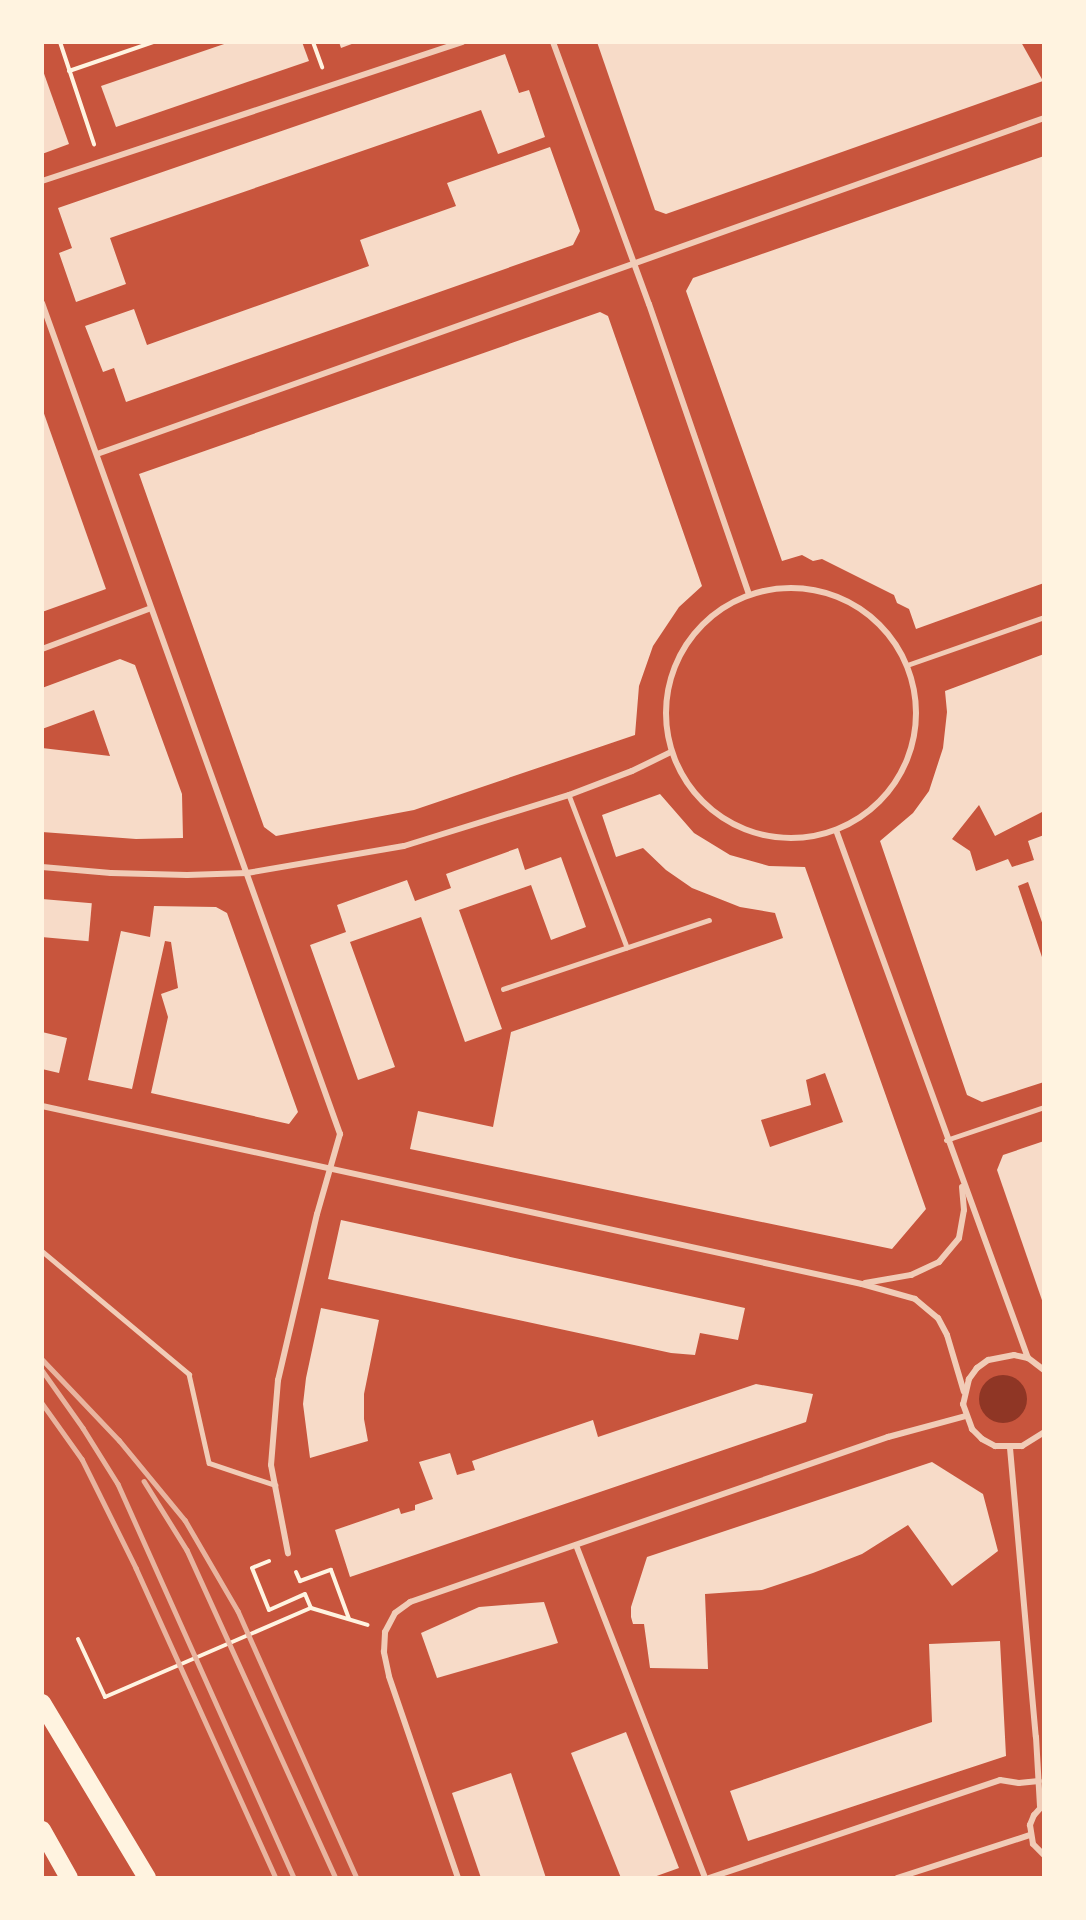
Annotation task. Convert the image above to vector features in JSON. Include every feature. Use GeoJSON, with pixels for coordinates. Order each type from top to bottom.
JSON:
{"type":"FeatureCollection","features":[{"type":"Feature","properties":{"kind":"highway"},"geometry":{"type":"LineString","coordinates":[[42,1703],[147,1878]]}},
{"type":"Feature","properties":{"kind":"highway"},"geometry":{"type":"LineString","coordinates":[[42,1830],[69,1878]]}},
{"type":"Feature","properties":{"kind":"street"},"geometry":{"type":"LineString","coordinates":[[42,181],[463,42]]}},
{"type":"Feature","properties":{"kind":"street"},"geometry":{"type":"LineString","coordinates":[[553,42],[634,264],[749,594]]}},
{"type":"Feature","properties":{"kind":"street"},"geometry":{"type":"LineString","coordinates":[[97,454],[1044,118]]}},
{"type":"Feature","properties":{"kind":"street"},"geometry":{"type":"LineString","coordinates":[[42,303],[340,1134],[317,1214],[278,1380],[271,1465],[288,1553]]}},
{"type":"Feature","properties":{"kind":"street"},"geometry":{"type":"LineString","coordinates":[[783,587],[822,591],[858,606],[887,632],[907,665],[916,703],[913,743],[901,771],[897,780],[871,810],[836,830],[796,839],[755,834],[719,816],[690,788],[671,752],[664,714],[670,677],[686,642],[712,615],[749,594],[783,587]]}},
{"type":"Feature","properties":{"kind":"street"},"geometry":{"type":"LineString","coordinates":[[42,649],[152,608]]}},
{"type":"Feature","properties":{"kind":"street"},"geometry":{"type":"LineString","coordinates":[[907,665],[1044,617]]}},
{"type":"Feature","properties":{"kind":"street"},"geometry":{"type":"LineString","coordinates":[[42,867],[111,873],[187,875],[247,873],[404,846],[569,795],[632,771],[671,752]]}},
{"type":"Feature","properties":{"kind":"street"},"geometry":{"type":"LineString","coordinates":[[836,830],[946,1140],[1028,1358]]}},
{"type":"Feature","properties":{"kind":"street"},"geometry":{"type":"LineString","coordinates":[[42,1106],[862,1284],[915,1299],[938,1318],[947,1335],[964,1392],[966,1416],[972,1429],[982,1439],[995,1446],[1010,1448],[1033,1441],[1044,1432]]}},
{"type":"Feature","properties":{"kind":"street"},"geometry":{"type":"LineString","coordinates":[[946,1140],[1044,1107]]}},
{"type":"Feature","properties":{"kind":"street"},"geometry":{"type":"LineString","coordinates":[[862,1284],[911,1275],[939,1263],[960,1238],[964,1210],[961,1177]]}},
{"type":"Feature","properties":{"kind":"street"},"geometry":{"type":"LineString","coordinates":[[964,1392],[977,1368],[988,1360],[1001,1356],[1028,1358],[1044,1370]]}},
{"type":"Feature","properties":{"kind":"street"},"geometry":{"type":"LineString","coordinates":[[458,1878],[389,1676],[384,1652],[385,1632],[395,1613],[410,1602],[888,1437],[966,1416]]}},
{"type":"Feature","properties":{"kind":"street"},"geometry":{"type":"LineString","coordinates":[[1010,1448],[1042,1805],[1030,1825],[1030,1835],[1033,1844],[1044,1855]]}},
{"type":"Feature","properties":{"kind":"street"},"geometry":{"type":"LineString","coordinates":[[576,1545],[707,1878],[1000,1780],[1019,1783],[1039,1781]]}},
{"type":"Feature","properties":{"kind":"street"},"geometry":{"type":"LineString","coordinates":[[897,1878],[1030,1835]]}},
{"type":"Feature","properties":{"kind":"lane"},"geometry":{"type":"LineString","coordinates":[[569,795],[627,947]]}},
{"type":"Feature","properties":{"kind":"lane"},"geometry":{"type":"LineString","coordinates":[[503,989],[710,920]]}},
{"type":"Feature","properties":{"kind":"lane"},"geometry":{"type":"LineString","coordinates":[[42,1251],[189,1374],[209,1463],[275,1485]]}},
{"type":"Feature","properties":{"kind":"path"},"geometry":{"type":"LineString","coordinates":[[60,42],[100,162]]}},
{"type":"Feature","properties":{"kind":"path"},"geometry":{"type":"LineString","coordinates":[[69,70],[153,42]]}},
{"type":"Feature","properties":{"kind":"path"},"geometry":{"type":"LineString","coordinates":[[313,42],[328,86]]}},
{"type":"Feature","properties":{"kind":"path"},"geometry":{"type":"LineString","coordinates":[[288,1553],[252,1568],[269,1610],[305,1594],[311,1608]]}},
{"type":"Feature","properties":{"kind":"path"},"geometry":{"type":"LineString","coordinates":[[300,1581],[331,1570],[349,1619]]}},
{"type":"Feature","properties":{"kind":"path"},"geometry":{"type":"LineString","coordinates":[[78,1639],[105,1697],[311,1608],[385,1632]]}},
{"type":"Feature","properties":{"kind":"shaded area"},"geometry":{"type":"Polygon","coordinates":[[[1003,1375],[1020,1382],[1027,1399],[1020,1416],[1003,1423],[986,1416],[979,1399],[986,1382],[1003,1375]]]}},
{"type":"Feature","properties":{"kind":"building"},"geometry":{"type":"Polygon","coordinates":[[[230,42],[302,42],[309,61],[116,127],[101,86],[230,42]]]}},
{"type":"Feature","properties":{"kind":"building"},"geometry":{"type":"Polygon","coordinates":[[[339,42],[357,42],[341,48],[339,42]]]}},
{"type":"Feature","properties":{"kind":"building"},"geometry":{"type":"Polygon","coordinates":[[[597,42],[1021,42],[1043,81],[666,214],[655,210],[597,42]]]}},
{"type":"Feature","properties":{"kind":"building"},"geometry":{"type":"Polygon","coordinates":[[[505,54],[519,93],[529,90],[545,137],[498,154],[481,110],[110,238],[126,284],[76,302],[59,253],[72,248],[58,208],[505,54]]]}},
{"type":"Feature","properties":{"kind":"building"},"geometry":{"type":"Polygon","coordinates":[[[42,68],[69,144],[42,154],[42,68]]]}},
{"type":"Feature","properties":{"kind":"building"},"geometry":{"type":"Polygon","coordinates":[[[550,147],[580,231],[573,245],[126,402],[114,368],[103,372],[85,326],[134,309],[147,345],[369,266],[360,240],[456,206],[447,183],[550,147]]]}},
{"type":"Feature","properties":{"kind":"building"},"geometry":{"type":"Polygon","coordinates":[[[1044,156],[1044,583],[916,629],[909,609],[897,603],[894,595],[822,559],[813,561],[802,555],[782,561],[686,291],[693,278],[1044,156]]]}},
{"type":"Feature","properties":{"kind":"building"},"geometry":{"type":"Polygon","coordinates":[[[600,312],[608,316],[702,586],[679,607],[653,646],[639,686],[635,735],[414,810],[276,836],[264,827],[139,474],[600,312]]]}},
{"type":"Feature","properties":{"kind":"building"},"geometry":{"type":"Polygon","coordinates":[[[42,408],[106,589],[42,612],[42,408]]]}},
{"type":"Feature","properties":{"kind":"building"},"geometry":{"type":"Polygon","coordinates":[[[1044,654],[1044,811],[995,836],[979,805],[952,839],[970,851],[976,871],[1008,859],[1012,867],[1034,860],[1028,841],[1044,835],[1044,928],[1028,882],[1018,886],[1044,963],[1044,1082],[982,1102],[967,1095],[880,841],[913,813],[929,791],[943,748],[947,712],[945,691],[1044,654]]]}},
{"type":"Feature","properties":{"kind":"building"},"geometry":{"type":"Polygon","coordinates":[[[120,659],[135,665],[182,794],[183,838],[136,839],[42,832],[42,748],[110,756],[94,710],[42,729],[42,688],[120,659]]]}},
{"type":"Feature","properties":{"kind":"building"},"geometry":{"type":"Polygon","coordinates":[[[660,794],[694,833],[730,855],[769,866],[805,867],[926,1209],[892,1249],[410,1149],[418,1111],[493,1127],[511,1032],[783,938],[775,913],[740,907],[692,888],[666,870],[643,848],[616,857],[602,815],[660,794]],[[825,1073],[806,1080],[811,1105],[761,1120],[770,1147],[843,1122],[825,1073]]]}},
{"type":"Feature","properties":{"kind":"building"},"geometry":{"type":"Polygon","coordinates":[[[518,848],[525,870],[561,857],[586,927],[551,940],[531,885],[459,910],[502,1029],[465,1042],[421,917],[350,942],[395,1067],[358,1080],[310,945],[346,932],[337,905],[407,880],[415,901],[451,888],[446,874],[518,848]]]}},
{"type":"Feature","properties":{"kind":"building"},"geometry":{"type":"Polygon","coordinates":[[[42,899],[92,903],[88,941],[42,937],[42,899]]]}},
{"type":"Feature","properties":{"kind":"building"},"geometry":{"type":"Polygon","coordinates":[[[154,906],[216,907],[227,913],[298,1112],[289,1124],[151,1093],[168,1017],[161,994],[178,988],[171,942],[165,941],[132,1089],[88,1080],[121,931],[150,937],[154,906]]]}},
{"type":"Feature","properties":{"kind":"building"},"geometry":{"type":"Polygon","coordinates":[[[42,1032],[67,1038],[59,1073],[42,1069],[42,1032]]]}},
{"type":"Feature","properties":{"kind":"building"},"geometry":{"type":"Polygon","coordinates":[[[1044,1141],[1044,1306],[997,1170],[1003,1155],[1044,1141]]]}},
{"type":"Feature","properties":{"kind":"building"},"geometry":{"type":"Polygon","coordinates":[[[341,1220],[745,1308],[738,1340],[700,1333],[695,1355],[671,1353],[328,1279],[341,1220]]]}},
{"type":"Feature","properties":{"kind":"building"},"geometry":{"type":"Polygon","coordinates":[[[321,1308],[379,1320],[364,1394],[364,1419],[368,1441],[310,1458],[303,1404],[306,1378],[321,1308]]]}},
{"type":"Feature","properties":{"kind":"building"},"geometry":{"type":"Polygon","coordinates":[[[756,1384],[813,1394],[806,1422],[350,1577],[335,1530],[399,1508],[401,1514],[415,1510],[415,1505],[433,1499],[419,1462],[450,1453],[457,1475],[475,1470],[472,1461],[593,1420],[598,1437],[756,1384]]]}},
{"type":"Feature","properties":{"kind":"building"},"geometry":{"type":"Polygon","coordinates":[[[932,1462],[983,1494],[998,1551],[952,1586],[908,1525],[862,1554],[813,1573],[762,1590],[705,1594],[708,1669],[650,1668],[644,1624],[633,1624],[631,1617],[631,1607],[647,1557],[932,1462]]]}},
{"type":"Feature","properties":{"kind":"building"},"geometry":{"type":"Polygon","coordinates":[[[544,1602],[558,1643],[437,1678],[421,1633],[479,1607],[544,1602]]]}},
{"type":"Feature","properties":{"kind":"building"},"geometry":{"type":"Polygon","coordinates":[[[1000,1641],[1006,1756],[748,1841],[730,1791],[932,1722],[929,1644],[1000,1641]]]}},
{"type":"Feature","properties":{"kind":"building"},"geometry":{"type":"Polygon","coordinates":[[[626,1732],[679,1868],[651,1878],[621,1878],[571,1753],[626,1732]]]}},
{"type":"Feature","properties":{"kind":"building"},"geometry":{"type":"Polygon","coordinates":[[[511,1773],[546,1878],[481,1878],[452,1793],[511,1773]]]}},
{"type":"Feature","properties":{"kind":"railway"},"geometry":{"type":"LineString","coordinates":[[42,1359],[119,1440],[185,1520],[238,1611],[357,1878]]}},
{"type":"Feature","properties":{"kind":"railway"},"geometry":{"type":"LineString","coordinates":[[42,1370],[83,1428],[118,1484],[294,1878]]}},
{"type":"Feature","properties":{"kind":"railway"},"geometry":{"type":"LineString","coordinates":[[42,1403],[82,1459],[136,1568],[276,1878]]}},
{"type":"Feature","properties":{"kind":"railway"},"geometry":{"type":"LineString","coordinates":[[144,1481],[187,1550],[336,1878]]}}]}
